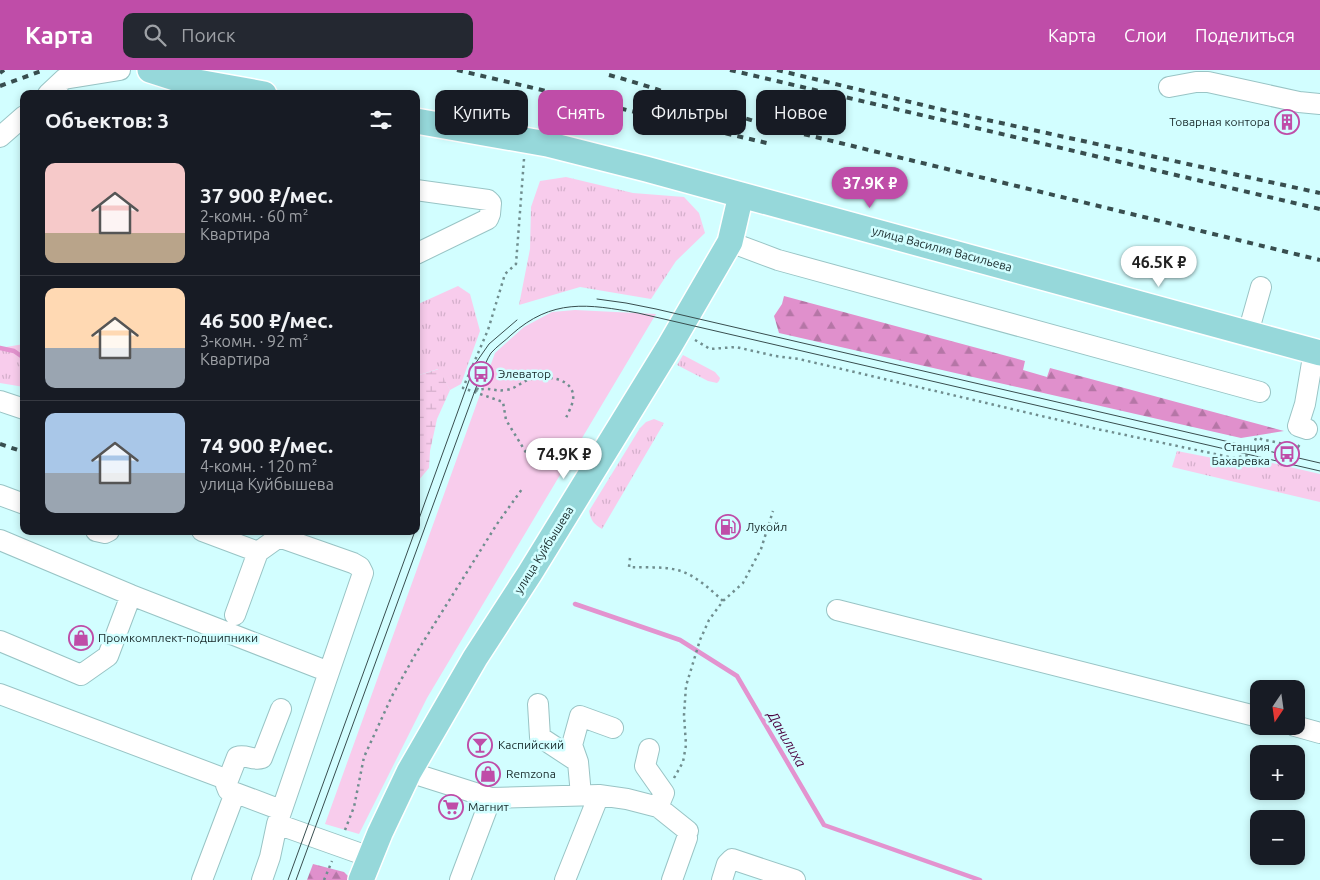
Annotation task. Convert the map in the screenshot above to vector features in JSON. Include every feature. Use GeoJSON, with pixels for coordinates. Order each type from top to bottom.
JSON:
{"type":"FeatureCollection","features":[{"type":"Feature","properties":{"kind":"main road"},"geometry":{"type":"LineString","coordinates":[[150,70],[174,78],[242,90]]}},
{"type":"Feature","properties":{"kind":"main road","name":"улица Василия Васильева"},"geometry":{"type":"LineString","coordinates":[[420,122],[547,144],[646,169],[1317,352]]}},
{"type":"Feature","properties":{"kind":"main road","name":"улица Куйбышева"},"geometry":{"type":"LineString","coordinates":[[361,880],[409,772],[475,658],[535,564],[730,242],[741,195]]}},
{"type":"Feature","properties":{"kind":"lane"},"geometry":{"type":"LineString","coordinates":[[52,90],[64,79],[120,70]]}},
{"type":"Feature","properties":{"kind":"lane"},"geometry":{"type":"LineString","coordinates":[[1169,87],[1196,82],[1208,82],[1299,102],[1320,104]]}},
{"type":"Feature","properties":{"kind":"lane"},"geometry":{"type":"LineString","coordinates":[[0,137],[20,120]]}},
{"type":"Feature","properties":{"kind":"lane"},"geometry":{"type":"LineString","coordinates":[[420,191],[488,200],[491,207],[488,219],[420,252]]}},
{"type":"Feature","properties":{"kind":"lane"},"geometry":{"type":"LineString","coordinates":[[730,242],[778,260],[1260,392]]}},
{"type":"Feature","properties":{"kind":"lane"},"geometry":{"type":"LineString","coordinates":[[1248,333],[1261,287]]}},
{"type":"Feature","properties":{"kind":"lane"},"geometry":{"type":"LineString","coordinates":[[1308,429],[1298,426],[1317,352]]}},
{"type":"Feature","properties":{"kind":"lane"},"geometry":{"type":"LineString","coordinates":[[0,401],[20,408]]}},
{"type":"Feature","properties":{"kind":"lane"},"geometry":{"type":"LineString","coordinates":[[0,495],[20,502]]}},
{"type":"Feature","properties":{"kind":"lane"},"geometry":{"type":"LineString","coordinates":[[213,535],[258,552]]}},
{"type":"Feature","properties":{"kind":"lane"},"geometry":{"type":"LineString","coordinates":[[235,615],[258,552],[279,535]]}},
{"type":"Feature","properties":{"kind":"lane"},"geometry":{"type":"LineString","coordinates":[[262,880],[270,857],[279,817],[363,573],[360,567],[353,563],[283,535]]}},
{"type":"Feature","properties":{"kind":"lane"},"geometry":{"type":"LineString","coordinates":[[0,540],[131,595],[329,672]]}},
{"type":"Feature","properties":{"kind":"lane"},"geometry":{"type":"LineString","coordinates":[[0,641],[81,675],[108,656],[131,595]]}},
{"type":"Feature","properties":{"kind":"lane"},"geometry":{"type":"LineString","coordinates":[[838,610],[1250,715]]}},
{"type":"Feature","properties":{"kind":"lane"},"geometry":{"type":"LineString","coordinates":[[0,694],[231,787],[279,817],[338,846],[370,857]]}},
{"type":"Feature","properties":{"kind":"lane"},"geometry":{"type":"LineString","coordinates":[[538,704],[540,737],[578,762]]}},
{"type":"Feature","properties":{"kind":"lane"},"geometry":{"type":"LineString","coordinates":[[202,880],[231,787],[237,757],[241,755],[258,759],[262,758],[281,709]]}},
{"type":"Feature","properties":{"kind":"lane"},"geometry":{"type":"LineString","coordinates":[[565,880],[590,795],[572,745],[580,716],[613,728]]}},
{"type":"Feature","properties":{"kind":"lane"},"geometry":{"type":"LineString","coordinates":[[1305,729],[1320,733]]}},
{"type":"Feature","properties":{"kind":"lane"},"geometry":{"type":"LineString","coordinates":[[649,749],[645,766],[661,800],[688,835],[672,880]]}},
{"type":"Feature","properties":{"kind":"lane"},"geometry":{"type":"LineString","coordinates":[[409,772],[491,798],[590,795],[661,800]]}},
{"type":"Feature","properties":{"kind":"lane"},"geometry":{"type":"LineString","coordinates":[[460,880],[491,798]]}},
{"type":"Feature","properties":{"kind":"lane"},"geometry":{"type":"LineString","coordinates":[[722,880],[727,864],[732,859],[796,880]]}},
{"type":"Feature","properties":{"kind":"path"},"geometry":{"type":"LineString","coordinates":[[524,155],[516,264],[505,274],[488,330],[463,388],[503,402],[506,420],[535,467]]}},
{"type":"Feature","properties":{"kind":"path"},"geometry":{"type":"LineString","coordinates":[[679,329],[710,349],[736,346],[775,356],[800,359],[1097,429],[1234,458],[1249,454],[1256,438],[1298,447]]}},
{"type":"Feature","properties":{"kind":"path"},"geometry":{"type":"LineString","coordinates":[[475,391],[483,373]]}},
{"type":"Feature","properties":{"kind":"path"},"geometry":{"type":"LineString","coordinates":[[475,391],[484,388],[501,391],[508,390],[529,379],[543,377],[561,380],[571,388],[574,399],[566,418]]}},
{"type":"Feature","properties":{"kind":"path"},"geometry":{"type":"LineString","coordinates":[[324,880],[354,807],[364,757],[392,696],[414,655],[497,524],[522,489]]}},
{"type":"Feature","properties":{"kind":"path"},"geometry":{"type":"LineString","coordinates":[[661,800],[683,762],[686,745],[684,715],[686,686],[700,640],[709,620],[723,600],[743,583],[761,549],[773,511]]}},
{"type":"Feature","properties":{"kind":"path"},"geometry":{"type":"LineString","coordinates":[[630,558],[629,567],[683,571],[723,600]]}},
{"type":"Feature","properties":{"kind":"green space"},"geometry":{"type":"Polygon","coordinates":[[[566,177],[633,193],[684,197],[699,213],[705,233],[676,261],[651,299],[580,287],[519,305],[530,249],[531,207],[540,181],[566,177]]]}},
{"type":"Feature","properties":{"kind":"green space"},"geometry":{"type":"Polygon","coordinates":[[[458,286],[470,294],[480,331],[461,384],[450,390],[438,369],[420,375],[420,303],[458,286]]]}},
{"type":"Feature","properties":{"kind":"green space"},"geometry":{"type":"Polygon","coordinates":[[[784,296],[1025,361],[1023,370],[1047,377],[1050,368],[1284,431],[1241,438],[779,333],[774,316],[782,304],[784,296]]]}},
{"type":"Feature","properties":{"kind":"green space"},"geometry":{"type":"Polygon","coordinates":[[[575,310],[656,314],[427,698],[359,834],[325,824],[495,353],[524,327],[552,312],[575,310]]]}},
{"type":"Feature","properties":{"kind":"green space"},"geometry":{"type":"Polygon","coordinates":[[[20,345],[20,386],[0,383],[0,348],[20,345]]]}},
{"type":"Feature","properties":{"kind":"green space"},"geometry":{"type":"Polygon","coordinates":[[[683,355],[715,372],[720,378],[719,381],[717,383],[708,381],[677,365],[683,355]]]}},
{"type":"Feature","properties":{"kind":"green space"},"geometry":{"type":"Polygon","coordinates":[[[439,369],[450,390],[437,419],[430,451],[429,468],[420,479],[420,375],[439,369]]]}},
{"type":"Feature","properties":{"kind":"green space"},"geometry":{"type":"Polygon","coordinates":[[[654,419],[664,423],[602,529],[593,522],[589,511],[640,428],[646,422],[654,419]]]}},
{"type":"Feature","properties":{"kind":"green space"},"geometry":{"type":"Polygon","coordinates":[[[1177,451],[1228,461],[1255,459],[1320,474],[1320,502],[1172,467],[1177,451]]]}},
{"type":"Feature","properties":{"kind":"green space"},"geometry":{"type":"Polygon","coordinates":[[[313,864],[344,872],[352,880],[307,880],[313,864]]]}},
{"type":"Feature","properties":{"kind":"waterway","name":"Данилиха"},"geometry":{"type":"LineString","coordinates":[[0,348],[14,351],[20,355]]}},
{"type":"Feature","properties":{"kind":"waterway","name":"Данилиха"},"geometry":{"type":"LineString","coordinates":[[575,604],[680,640],[737,676],[824,825],[980,880]]}},
{"type":"Feature","properties":{"kind":"tram line"},"geometry":{"type":"LineString","coordinates":[[597,299],[656,309],[1320,463]]}},
{"type":"Feature","properties":{"kind":"tram line"},"geometry":{"type":"LineString","coordinates":[[296,880],[484,366],[491,353],[526,323],[556,309],[587,306],[638,313],[1320,471]]}},
{"type":"Feature","properties":{"kind":"tram line"},"geometry":{"type":"LineString","coordinates":[[420,516],[475,364],[489,344],[517,320]]}},
{"type":"Feature","properties":{"kind":"tram line"},"geometry":{"type":"LineString","coordinates":[[288,880],[414,535]]}},
{"type":"Feature","properties":{"kind":"railway"},"geometry":{"type":"LineString","coordinates":[[0,73],[4,70]]}},
{"type":"Feature","properties":{"kind":"railway"},"geometry":{"type":"LineString","coordinates":[[0,86],[44,70]]}},
{"type":"Feature","properties":{"kind":"railway"},"geometry":{"type":"LineString","coordinates":[[457,70],[771,144]]}},
{"type":"Feature","properties":{"kind":"railway"},"geometry":{"type":"LineString","coordinates":[[730,70],[1320,209]]}},
{"type":"Feature","properties":{"kind":"railway"},"geometry":{"type":"LineString","coordinates":[[777,70],[960,114],[1320,193]]}},
{"type":"Feature","properties":{"kind":"railway"},"geometry":{"type":"LineString","coordinates":[[609,75],[787,130],[1320,260]]}},
{"type":"Feature","properties":{"kind":"railway"},"geometry":{"type":"LineString","coordinates":[[0,444],[20,451]]}},
{"type":"Feature","properties":{"kind":"place","name":"Товарная контора"},"geometry":{"type":"Point","coordinates":[1287,122]}},
{"type":"Feature","properties":{"kind":"place","name":"Элеватор"},"geometry":{"type":"Point","coordinates":[481,374]}},
{"type":"Feature","properties":{"kind":"place","name":"Станция Бахаревка"},"geometry":{"type":"Point","coordinates":[1287,454]}},
{"type":"Feature","properties":{"kind":"place","name":"Лукойл"},"geometry":{"type":"Point","coordinates":[728,527]}},
{"type":"Feature","properties":{"kind":"place","name":"Промкомплект-подшипники"},"geometry":{"type":"Point","coordinates":[81,638]}},
{"type":"Feature","properties":{"kind":"place","name":"Каспийский"},"geometry":{"type":"Point","coordinates":[480,745]}},
{"type":"Feature","properties":{"kind":"place","name":"Remzona"},"geometry":{"type":"Point","coordinates":[488,774]}},
{"type":"Feature","properties":{"kind":"place","name":"Магнит"},"geometry":{"type":"Point","coordinates":[451,807]}}]}
